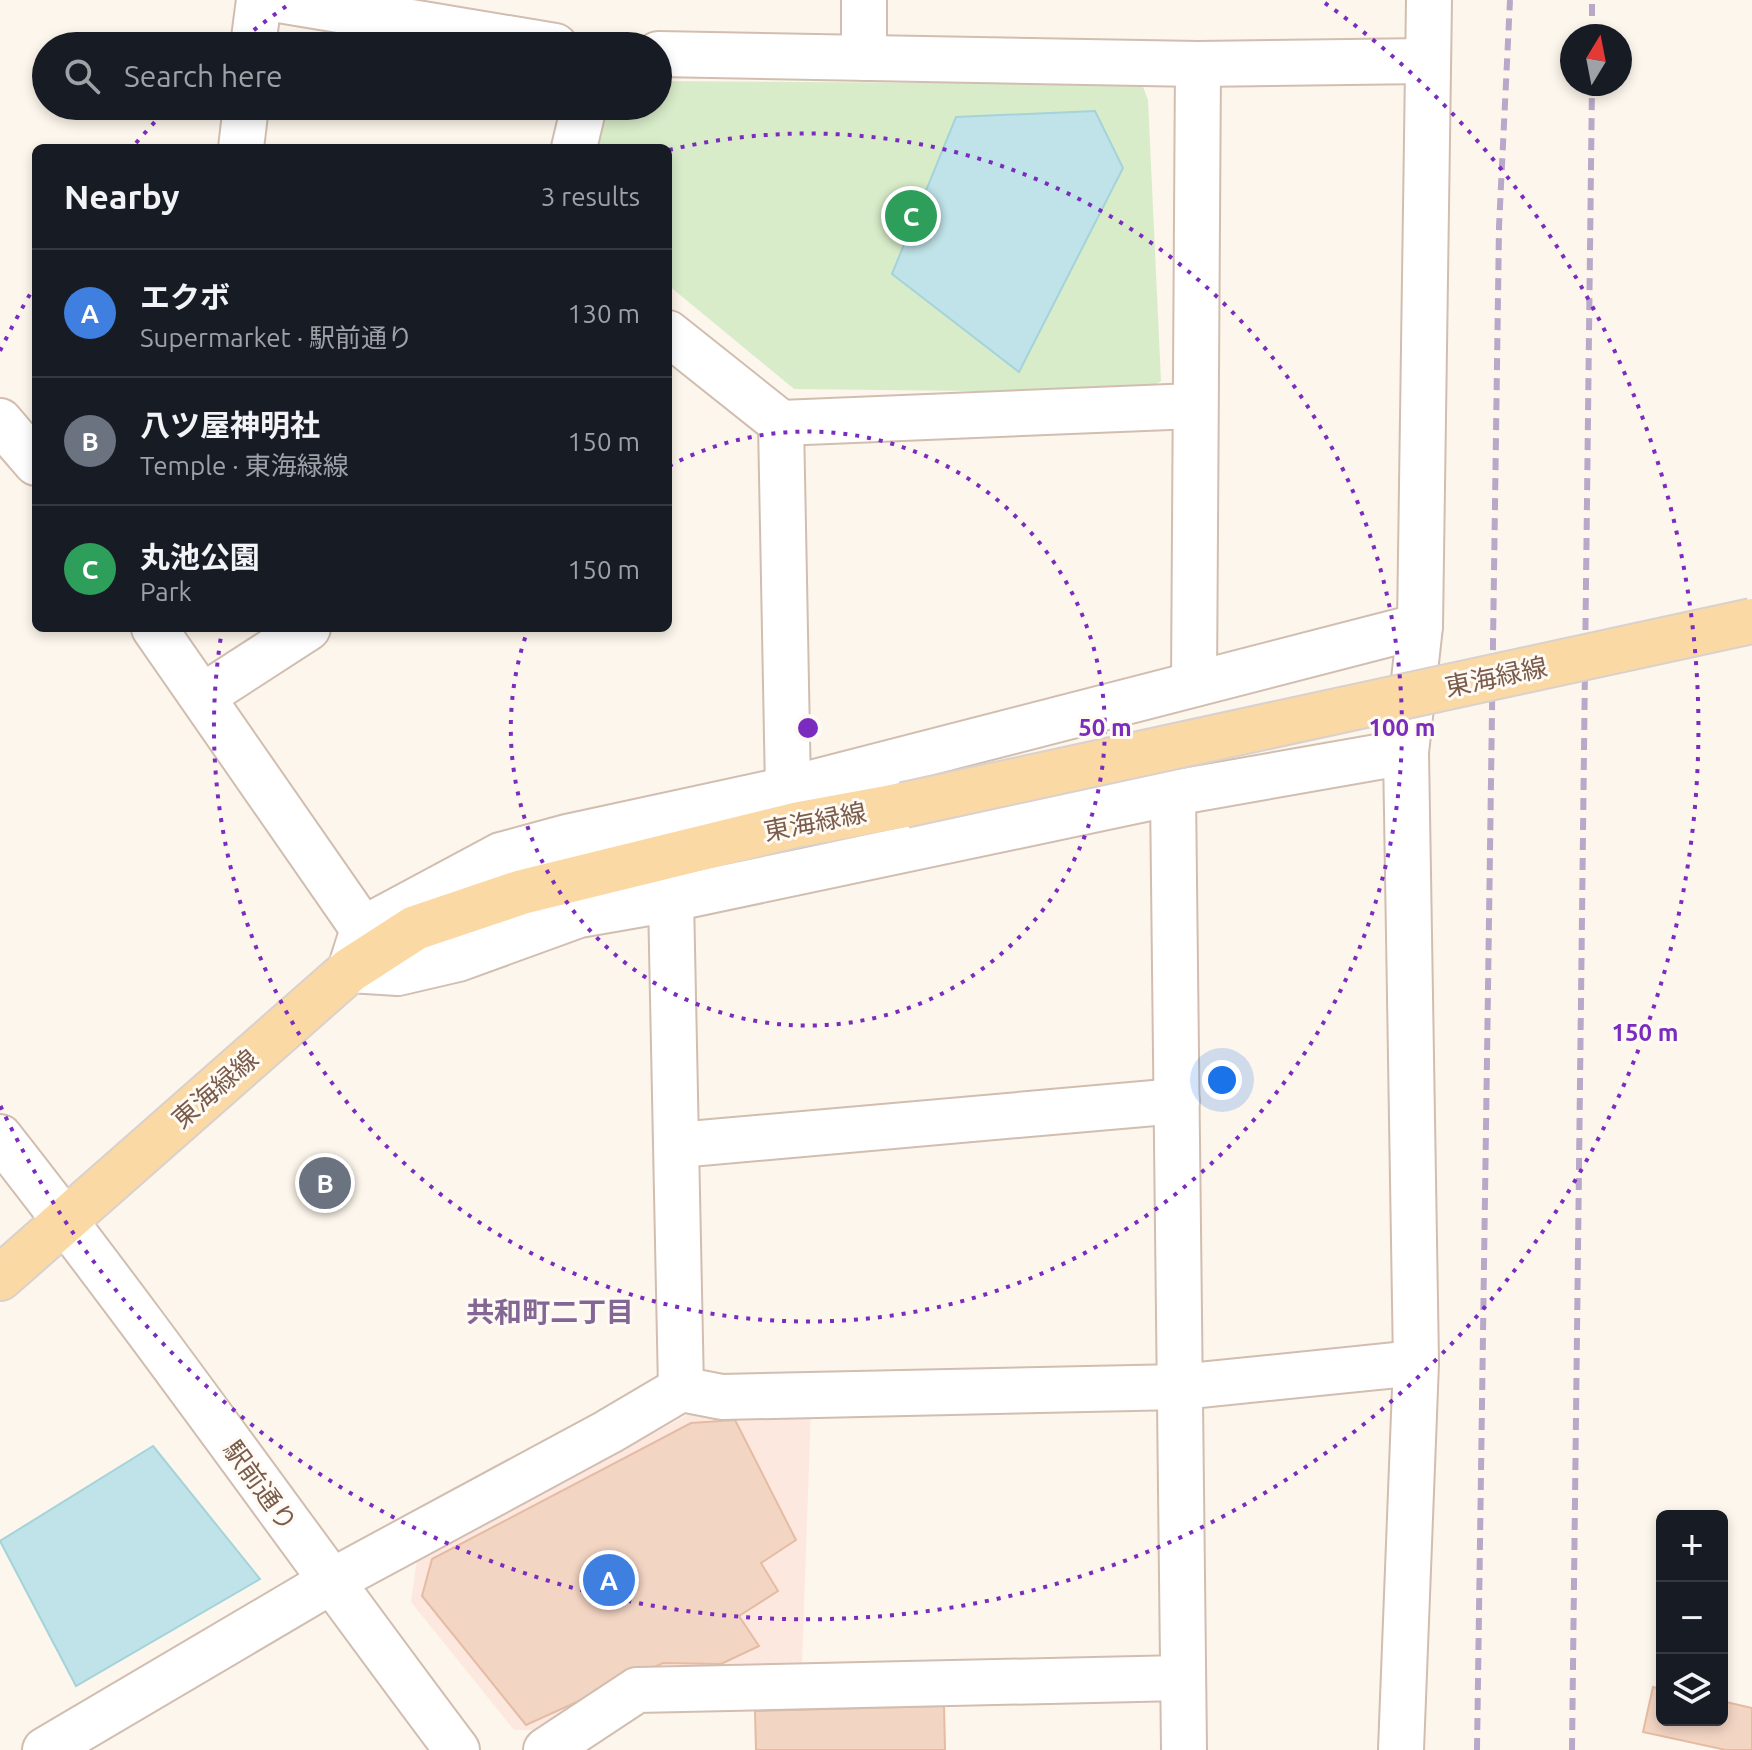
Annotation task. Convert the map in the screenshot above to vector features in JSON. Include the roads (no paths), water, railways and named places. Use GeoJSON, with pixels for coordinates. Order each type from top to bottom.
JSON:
{"type":"FeatureCollection","features":[{"type":"Feature","properties":{"kind":"main road","name":"東海緑線"},"geometry":{"type":"LineString","coordinates":[[0,1278],[350,970],[415,928],[522,892],[795,825],[904,805],[1752,621]]}},
{"type":"Feature","properties":{"kind":"street"},"geometry":{"type":"LineString","coordinates":[[255,32],[259,0]]}},
{"type":"Feature","properties":{"kind":"street"},"geometry":{"type":"LineString","coordinates":[[279,0],[471,32]]}},
{"type":"Feature","properties":{"kind":"street"},"geometry":{"type":"LineString","coordinates":[[864,0],[864,58]]}},
{"type":"Feature","properties":{"kind":"street"},"geometry":{"type":"LineString","coordinates":[[1401,1750],[1416,1363],[1406,752],[1420,626],[1429,0]]}},
{"type":"Feature","properties":{"kind":"street"},"geometry":{"type":"LineString","coordinates":[[672,54],[1198,64],[1427,61]]}},
{"type":"Feature","properties":{"kind":"street"},"geometry":{"type":"LineString","coordinates":[[1194,684],[1198,64]]}},
{"type":"Feature","properties":{"kind":"street"},"geometry":{"type":"LineString","coordinates":[[241,144],[244,120]]}},
{"type":"Feature","properties":{"kind":"street"},"geometry":{"type":"LineString","coordinates":[[575,144],[581,120]]}},
{"type":"Feature","properties":{"kind":"street"},"geometry":{"type":"LineString","coordinates":[[672,336],[781,423],[1194,406]]}},
{"type":"Feature","properties":{"kind":"street"},"geometry":{"type":"LineString","coordinates":[[781,423],[788,789]]}},
{"type":"Feature","properties":{"kind":"street"},"geometry":{"type":"LineString","coordinates":[[1406,752],[1173,793],[671,899],[579,915],[458,959],[398,973],[350,970],[363,929],[501,855],[567,837],[788,789],[1420,626]]}},
{"type":"Feature","properties":{"kind":"street"},"geometry":{"type":"LineString","coordinates":[[157,632],[363,929]]}},
{"type":"Feature","properties":{"kind":"street"},"geometry":{"type":"LineString","coordinates":[[203,696],[302,632]]}},
{"type":"Feature","properties":{"kind":"street"},"geometry":{"type":"LineString","coordinates":[[1173,793],[1184,1750]]}},
{"type":"Feature","properties":{"kind":"street"},"geometry":{"type":"LineString","coordinates":[[671,899],[681,1389]]}},
{"type":"Feature","properties":{"kind":"street"},"geometry":{"type":"LineString","coordinates":[[678,1145],[1177,1101]]}},
{"type":"Feature","properties":{"kind":"street","name":"駅前通り"},"geometry":{"type":"LineString","coordinates":[[0,1137],[66,1221],[457,1750]]}},
{"type":"Feature","properties":{"kind":"street"},"geometry":{"type":"LineString","coordinates":[[45,1750],[330,1582],[608,1432],[681,1389],[722,1397],[1180,1387],[1416,1363]]}},
{"type":"Feature","properties":{"kind":"street"},"geometry":{"type":"LineString","coordinates":[[546,1750],[637,1690],[1182,1678]]}},
{"type":"Feature","properties":{"kind":"water"},"geometry":{"type":"Polygon","coordinates":[[[1095,111],[1123,168],[1019,372],[892,274],[956,117],[1095,111]]]}},
{"type":"Feature","properties":{"kind":"water"},"geometry":{"type":"Polygon","coordinates":[[[153,1446],[260,1579],[76,1686],[0,1541],[153,1446]]]}},
{"type":"Feature","properties":{"kind":"railway"},"geometry":{"type":"LineString","coordinates":[[1477,1750],[1499,227],[1510,0]]}},
{"type":"Feature","properties":{"kind":"railway"},"geometry":{"type":"LineString","coordinates":[[1592,0],[1592,24]]}},
{"type":"Feature","properties":{"kind":"railway"},"geometry":{"type":"LineString","coordinates":[[1572,1750],[1592,96]]}},
{"type":"Feature","properties":{"kind":"place","name":"丸池公園"},"geometry":{"type":"Point","coordinates":[911,216]}},
{"type":"Feature","properties":{"kind":"place","name":"八ツ屋神明社"},"geometry":{"type":"Point","coordinates":[325,1183]}},
{"type":"Feature","properties":{"kind":"place","name":"エクボ"},"geometry":{"type":"Point","coordinates":[609,1580]}},
{"type":"Feature","properties":{"kind":"district","name":"共和町二丁目"},"geometry":{"type":"Point","coordinates":[550,1312]}}]}
